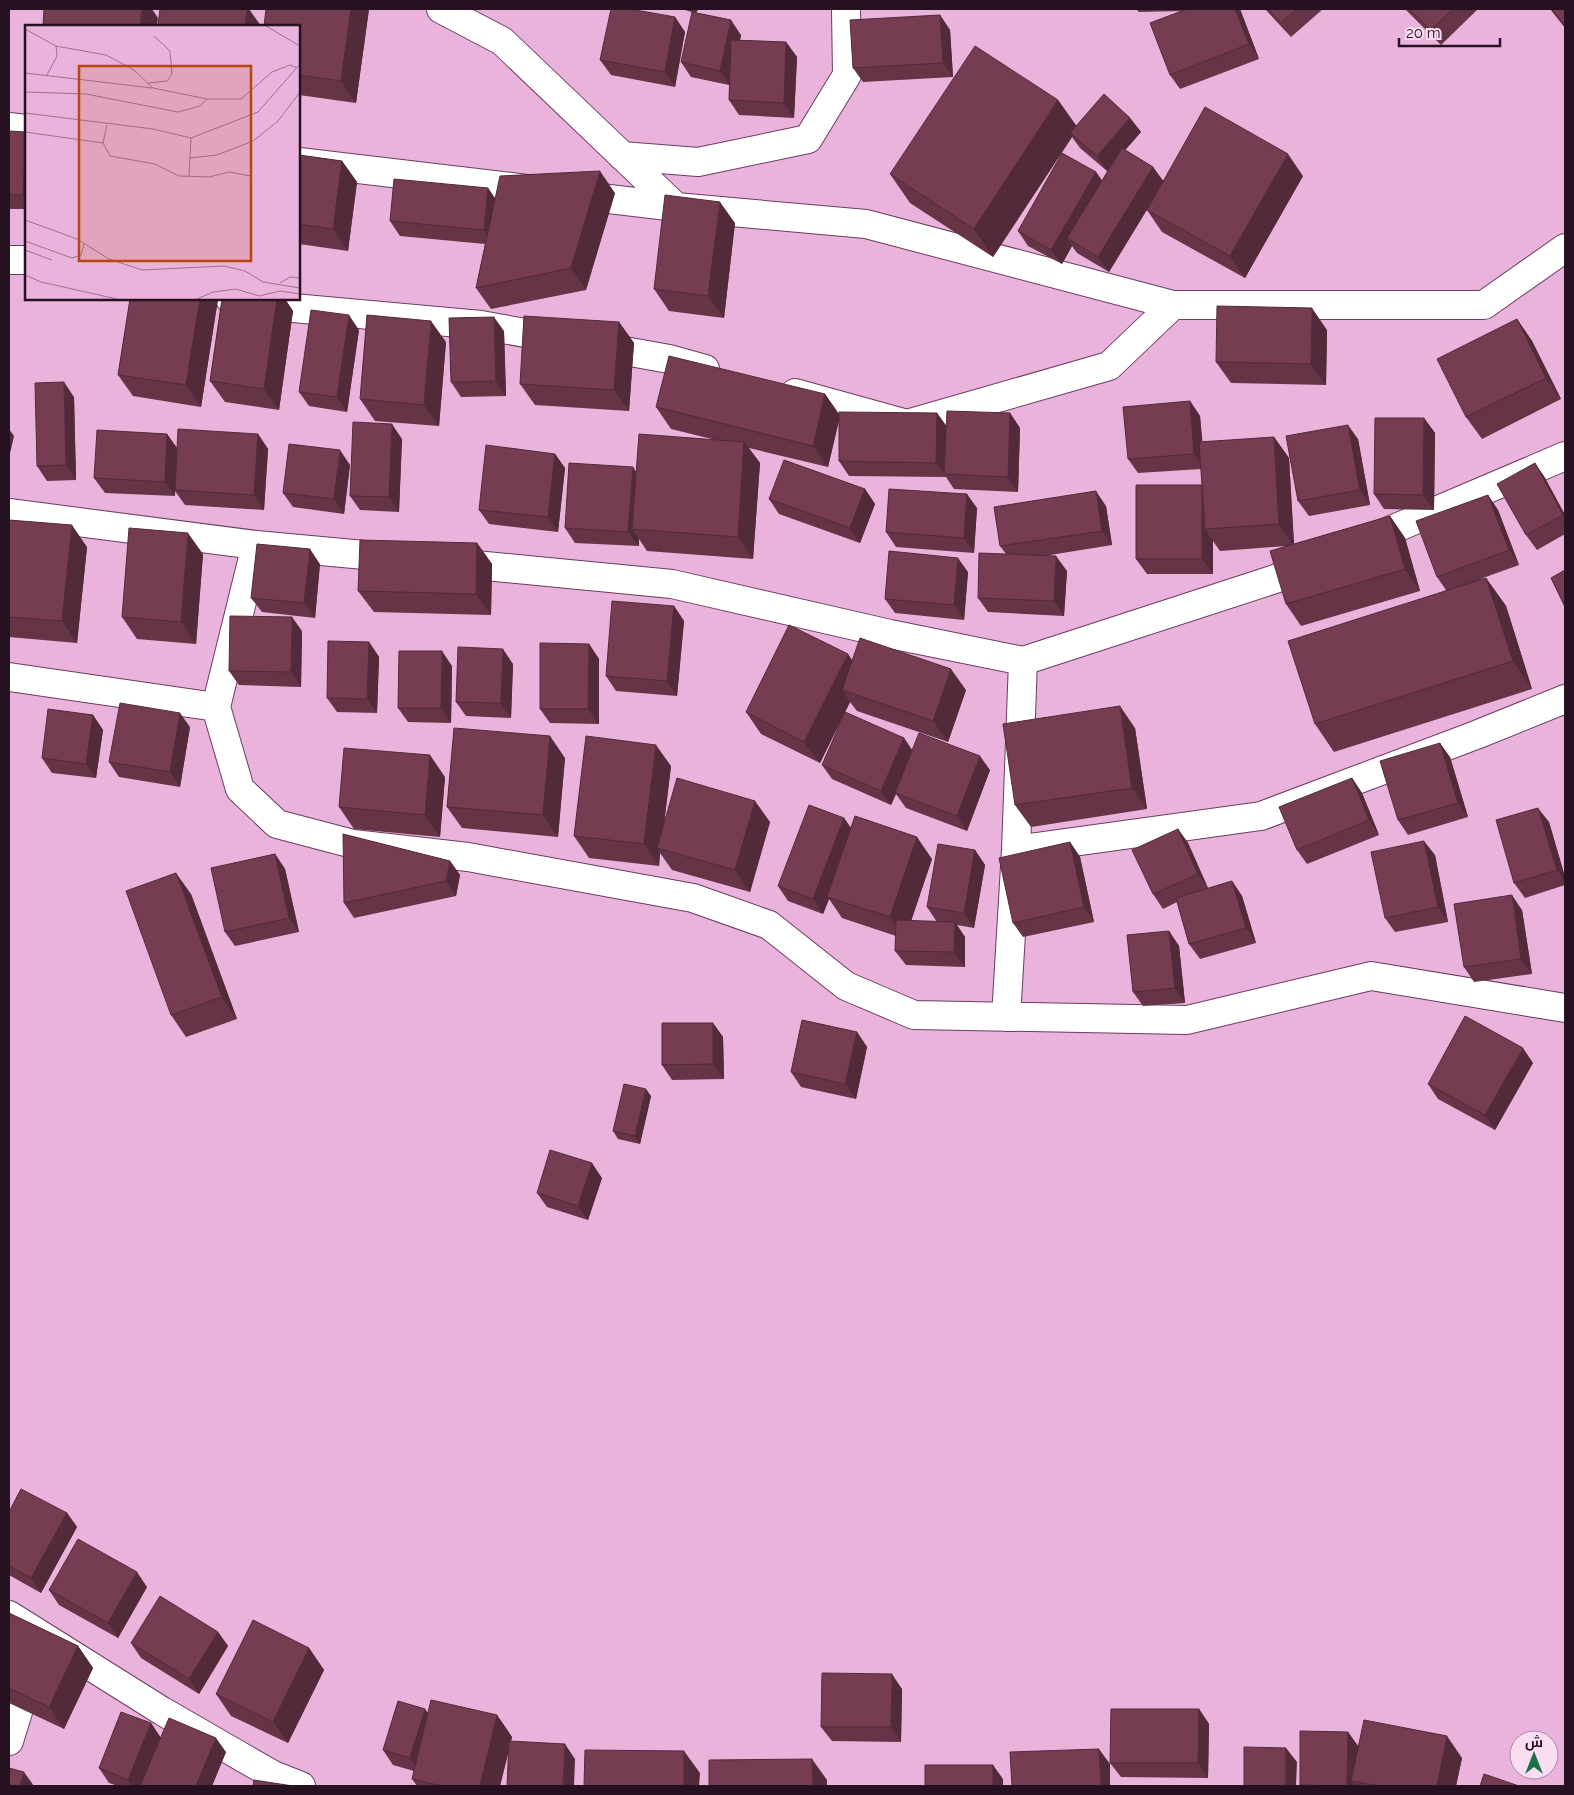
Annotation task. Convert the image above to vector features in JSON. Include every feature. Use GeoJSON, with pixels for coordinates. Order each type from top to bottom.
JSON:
{"type":"FeatureCollection","features":[{"type":"Feature","properties":{"kind":"street"},"geometry":{"type":"LineString","coordinates":[[441,9],[502,41],[676,207]]}},
{"type":"Feature","properties":{"kind":"street"},"geometry":{"type":"LineString","coordinates":[[622,156],[698,162],[808,139],[847,75],[846,9]]}},
{"type":"Feature","properties":{"kind":"street"},"geometry":{"type":"LineString","coordinates":[[9,127],[25,129]]}},
{"type":"Feature","properties":{"kind":"street"},"geometry":{"type":"LineString","coordinates":[[300,162],[676,207],[866,224],[1173,305],[1484,305],[1565,248]]}},
{"type":"Feature","properties":{"kind":"street"},"geometry":{"type":"LineString","coordinates":[[9,260],[25,260]]}},
{"type":"Feature","properties":{"kind":"street"},"geometry":{"type":"LineString","coordinates":[[235,300],[260,305],[482,325],[669,359],[726,375]]}},
{"type":"Feature","properties":{"kind":"street"},"geometry":{"type":"LineString","coordinates":[[774,388],[907,424],[1108,366],[1173,305]]}},
{"type":"Feature","properties":{"kind":"street"},"geometry":{"type":"LineString","coordinates":[[9,513],[256,545],[672,584],[890,634],[1024,661],[1275,579],[1565,456]]}},
{"type":"Feature","properties":{"kind":"street"},"geometry":{"type":"LineString","coordinates":[[256,545],[216,707],[240,789],[277,824],[353,844],[468,857],[693,898],[769,925],[846,986],[914,1015],[1187,1020],[1371,976],[1565,1008]]}},
{"type":"Feature","properties":{"kind":"street"},"geometry":{"type":"LineString","coordinates":[[1006,1016],[1016,850],[1024,661]]}},
{"type":"Feature","properties":{"kind":"street"},"geometry":{"type":"LineString","coordinates":[[9,677],[216,707]]}},
{"type":"Feature","properties":{"kind":"street"},"geometry":{"type":"LineString","coordinates":[[1016,850],[1261,816],[1476,735],[1565,699]]}},
{"type":"Feature","properties":{"kind":"street"},"geometry":{"type":"LineString","coordinates":[[9,1615],[162,1711],[265,1770],[301,1786]]}},
{"type":"Feature","properties":{"kind":"street"},"geometry":{"type":"LineString","coordinates":[[9,1740],[41,1636]]}},
{"type":"Feature","properties":{"kind":"building"},"geometry":{"type":"Polygon","coordinates":[[[44,9],[142,9],[140,25],[43,25],[44,9]]]}},
{"type":"Feature","properties":{"kind":"building"},"geometry":{"type":"Polygon","coordinates":[[[160,9],[247,9],[245,25],[158,25],[160,9]]]}},
{"type":"Feature","properties":{"kind":"building"},"geometry":{"type":"Polygon","coordinates":[[[266,9],[351,9],[341,81],[300,75],[300,25],[264,25],[266,9]]]}},
{"type":"Feature","properties":{"kind":"building"},"geometry":{"type":"Polygon","coordinates":[[[611,9],[630,9],[675,17],[665,72],[600,60],[611,9]]]}},
{"type":"Feature","properties":{"kind":"building"},"geometry":{"type":"Polygon","coordinates":[[[1187,9],[1235,9],[1249,44],[1170,75],[1150,23],[1187,9]]]}},
{"type":"Feature","properties":{"kind":"building"},"geometry":{"type":"Polygon","coordinates":[[[1268,9],[1297,9],[1281,23],[1268,9]]]}},
{"type":"Feature","properties":{"kind":"building"},"geometry":{"type":"Polygon","coordinates":[[[1409,9],[1453,9],[1431,30],[1409,9]]]}},
{"type":"Feature","properties":{"kind":"building"},"geometry":{"type":"Polygon","coordinates":[[[1552,9],[1565,9],[1565,26],[1552,9]]]}},
{"type":"Feature","properties":{"kind":"building"},"geometry":{"type":"Polygon","coordinates":[[[692,12],[731,20],[720,71],[681,62],[692,12]]]}},
{"type":"Feature","properties":{"kind":"building"},"geometry":{"type":"Polygon","coordinates":[[[940,15],[943,63],[853,68],[850,20],[940,15]]]}},
{"type":"Feature","properties":{"kind":"building"},"geometry":{"type":"Polygon","coordinates":[[[731,40],[786,42],[784,103],[729,100],[731,40]]]}},
{"type":"Feature","properties":{"kind":"building"},"geometry":{"type":"Polygon","coordinates":[[[975,46],[1058,100],[974,229],[890,174],[975,46]]]}},
{"type":"Feature","properties":{"kind":"building"},"geometry":{"type":"Polygon","coordinates":[[[1104,94],[1130,118],[1097,156],[1070,133],[1104,94]]]}},
{"type":"Feature","properties":{"kind":"building"},"geometry":{"type":"Polygon","coordinates":[[[1205,107],[1288,154],[1230,256],[1147,210],[1205,107]]]}},
{"type":"Feature","properties":{"kind":"building"},"geometry":{"type":"Polygon","coordinates":[[[9,131],[25,132],[23,195],[9,195],[9,131]]]}},
{"type":"Feature","properties":{"kind":"building"},"geometry":{"type":"Polygon","coordinates":[[[1122,148],[1153,167],[1098,257],[1067,238],[1122,148]]]}},
{"type":"Feature","properties":{"kind":"building"},"geometry":{"type":"Polygon","coordinates":[[[1062,153],[1096,172],[1051,250],[1018,231],[1062,153]]]}},
{"type":"Feature","properties":{"kind":"building"},"geometry":{"type":"Polygon","coordinates":[[[300,155],[342,161],[333,229],[300,224],[300,155]]]}},
{"type":"Feature","properties":{"kind":"building"},"geometry":{"type":"Polygon","coordinates":[[[600,171],[571,268],[476,288],[500,176],[600,171]]]}},
{"type":"Feature","properties":{"kind":"building"},"geometry":{"type":"Polygon","coordinates":[[[394,179],[488,188],[484,230],[390,221],[394,179]]]}},
{"type":"Feature","properties":{"kind":"building"},"geometry":{"type":"Polygon","coordinates":[[[665,195],[720,202],[708,296],[654,289],[665,195]]]}},
{"type":"Feature","properties":{"kind":"building"},"geometry":{"type":"Polygon","coordinates":[[[130,300],[200,300],[186,385],[118,375],[130,300]]]}},
{"type":"Feature","properties":{"kind":"building"},"geometry":{"type":"Polygon","coordinates":[[[222,300],[277,300],[264,389],[210,381],[222,300]]]}},
{"type":"Feature","properties":{"kind":"building"},"geometry":{"type":"Polygon","coordinates":[[[1217,306],[1312,308],[1311,364],[1216,362],[1217,306]]]}},
{"type":"Feature","properties":{"kind":"building"},"geometry":{"type":"Polygon","coordinates":[[[311,310],[349,315],[337,397],[299,392],[311,310]]]}},
{"type":"Feature","properties":{"kind":"building"},"geometry":{"type":"Polygon","coordinates":[[[367,315],[431,321],[424,405],[360,399],[367,315]]]}},
{"type":"Feature","properties":{"kind":"building"},"geometry":{"type":"Polygon","coordinates":[[[524,316],[619,322],[614,390],[520,384],[524,316]]]}},
{"type":"Feature","properties":{"kind":"building"},"geometry":{"type":"Polygon","coordinates":[[[494,317],[496,381],[451,382],[449,318],[494,317]]]}},
{"type":"Feature","properties":{"kind":"building"},"geometry":{"type":"Polygon","coordinates":[[[1517,319],[1546,378],[1466,417],[1437,359],[1517,319]]]}},
{"type":"Feature","properties":{"kind":"building"},"geometry":{"type":"Polygon","coordinates":[[[669,356],[825,394],[813,446],[656,407],[669,356]]]}},
{"type":"Feature","properties":{"kind":"building"},"geometry":{"type":"Polygon","coordinates":[[[64,382],[66,465],[37,466],[35,383],[64,382]]]}},
{"type":"Feature","properties":{"kind":"building"},"geometry":{"type":"Polygon","coordinates":[[[1190,401],[1194,454],[1128,459],[1123,407],[1190,401]]]}},
{"type":"Feature","properties":{"kind":"building"},"geometry":{"type":"Polygon","coordinates":[[[947,411],[1010,413],[1008,477],[944,474],[947,411]]]}},
{"type":"Feature","properties":{"kind":"building"},"geometry":{"type":"Polygon","coordinates":[[[839,412],[937,413],[936,463],[839,461],[839,412]]]}},
{"type":"Feature","properties":{"kind":"building"},"geometry":{"type":"Polygon","coordinates":[[[1375,418],[1424,418],[1423,495],[1374,494],[1375,418]]]}},
{"type":"Feature","properties":{"kind":"building"},"geometry":{"type":"Polygon","coordinates":[[[353,422],[392,424],[389,497],[350,496],[353,422]]]}},
{"type":"Feature","properties":{"kind":"building"},"geometry":{"type":"Polygon","coordinates":[[[1348,425],[1360,490],[1298,501],[1286,436],[1348,425]]]}},
{"type":"Feature","properties":{"kind":"building"},"geometry":{"type":"Polygon","coordinates":[[[178,429],[258,434],[254,495],[175,490],[178,429]]]}},
{"type":"Feature","properties":{"kind":"building"},"geometry":{"type":"Polygon","coordinates":[[[97,430],[167,434],[165,482],[94,478],[97,430]]]}},
{"type":"Feature","properties":{"kind":"building"},"geometry":{"type":"Polygon","coordinates":[[[639,434],[744,442],[738,537],[632,529],[639,434]]]}},
{"type":"Feature","properties":{"kind":"building"},"geometry":{"type":"Polygon","coordinates":[[[1274,437],[1279,524],[1205,529],[1199,442],[1274,437]]]}},
{"type":"Feature","properties":{"kind":"building"},"geometry":{"type":"Polygon","coordinates":[[[289,444],[340,450],[334,499],[283,493],[289,444]]]}},
{"type":"Feature","properties":{"kind":"building"},"geometry":{"type":"Polygon","coordinates":[[[486,445],[555,454],[548,517],[479,510],[486,445]]]}},
{"type":"Feature","properties":{"kind":"building"},"geometry":{"type":"Polygon","coordinates":[[[784,460],[865,489],[850,528],[769,499],[784,460]]]}},
{"type":"Feature","properties":{"kind":"building"},"geometry":{"type":"Polygon","coordinates":[[[569,463],[633,467],[628,532],[565,528],[569,463]]]}},
{"type":"Feature","properties":{"kind":"building"},"geometry":{"type":"Polygon","coordinates":[[[1535,463],[1563,515],[1526,535],[1497,484],[1535,463]]]}},
{"type":"Feature","properties":{"kind":"building"},"geometry":{"type":"Polygon","coordinates":[[[1136,485],[1202,485],[1202,559],[1136,559],[1136,485]]]}},
{"type":"Feature","properties":{"kind":"building"},"geometry":{"type":"Polygon","coordinates":[[[889,489],[967,494],[964,538],[886,532],[889,489]]]}},
{"type":"Feature","properties":{"kind":"building"},"geometry":{"type":"Polygon","coordinates":[[[1096,491],[1102,531],[1000,546],[994,507],[1096,491]]]}},
{"type":"Feature","properties":{"kind":"building"},"geometry":{"type":"Polygon","coordinates":[[[1488,495],[1509,550],[1437,577],[1416,521],[1488,495]]]}},
{"type":"Feature","properties":{"kind":"building"},"geometry":{"type":"Polygon","coordinates":[[[1390,516],[1405,569],[1286,604],[1270,551],[1390,516]]]}},
{"type":"Feature","properties":{"kind":"building"},"geometry":{"type":"Polygon","coordinates":[[[9,520],[72,525],[62,621],[9,617],[9,520]]]}},
{"type":"Feature","properties":{"kind":"building"},"geometry":{"type":"Polygon","coordinates":[[[129,528],[188,533],[181,622],[122,617],[129,528]]]}},
{"type":"Feature","properties":{"kind":"building"},"geometry":{"type":"Polygon","coordinates":[[[360,540],[477,543],[476,594],[358,591],[360,540]]]}},
{"type":"Feature","properties":{"kind":"building"},"geometry":{"type":"Polygon","coordinates":[[[257,544],[310,549],[304,603],[251,598],[257,544]]]}},
{"type":"Feature","properties":{"kind":"building"},"geometry":{"type":"Polygon","coordinates":[[[889,551],[958,558],[954,605],[885,599],[889,551]]]}},
{"type":"Feature","properties":{"kind":"building"},"geometry":{"type":"Polygon","coordinates":[[[979,553],[1056,556],[1054,601],[978,598],[979,553]]]}},
{"type":"Feature","properties":{"kind":"building"},"geometry":{"type":"Polygon","coordinates":[[[1565,570],[1565,607],[1551,578],[1565,570]]]}},
{"type":"Feature","properties":{"kind":"building"},"geometry":{"type":"Polygon","coordinates":[[[1486,578],[1513,661],[1315,724],[1288,641],[1486,578]]]}},
{"type":"Feature","properties":{"kind":"building"},"geometry":{"type":"Polygon","coordinates":[[[612,601],[674,606],[667,681],[606,676],[612,601]]]}},
{"type":"Feature","properties":{"kind":"building"},"geometry":{"type":"Polygon","coordinates":[[[230,616],[292,617],[291,672],[229,671],[230,616]]]}},
{"type":"Feature","properties":{"kind":"building"},"geometry":{"type":"Polygon","coordinates":[[[789,625],[848,654],[804,742],[746,712],[789,625]]]}},
{"type":"Feature","properties":{"kind":"building"},"geometry":{"type":"Polygon","coordinates":[[[860,638],[951,669],[933,721],[842,690],[860,638]]]}},
{"type":"Feature","properties":{"kind":"building"},"geometry":{"type":"Polygon","coordinates":[[[328,641],[369,642],[367,699],[327,698],[328,641]]]}},
{"type":"Feature","properties":{"kind":"building"},"geometry":{"type":"Polygon","coordinates":[[[540,643],[589,644],[588,709],[540,709],[540,643]]]}},
{"type":"Feature","properties":{"kind":"building"},"geometry":{"type":"Polygon","coordinates":[[[458,647],[503,649],[501,703],[456,702],[458,647]]]}},
{"type":"Feature","properties":{"kind":"building"},"geometry":{"type":"Polygon","coordinates":[[[399,651],[442,651],[441,708],[398,708],[399,651]]]}},
{"type":"Feature","properties":{"kind":"building"},"geometry":{"type":"Polygon","coordinates":[[[120,703],[180,713],[170,772],[109,762],[120,703]]]}},
{"type":"Feature","properties":{"kind":"building"},"geometry":{"type":"Polygon","coordinates":[[[1120,706],[1132,788],[1015,805],[1003,724],[1120,706]]]}},
{"type":"Feature","properties":{"kind":"building"},"geometry":{"type":"Polygon","coordinates":[[[48,709],[93,715],[86,764],[42,758],[48,709]]]}},
{"type":"Feature","properties":{"kind":"building"},"geometry":{"type":"Polygon","coordinates":[[[845,712],[904,738],[881,791],[822,765],[845,712]]]}},
{"type":"Feature","properties":{"kind":"building"},"geometry":{"type":"Polygon","coordinates":[[[454,728],[550,736],[543,815],[447,807],[454,728]]]}},
{"type":"Feature","properties":{"kind":"building"},"geometry":{"type":"Polygon","coordinates":[[[919,733],[980,756],[957,816],[895,793],[919,733]]]}},
{"type":"Feature","properties":{"kind":"building"},"geometry":{"type":"Polygon","coordinates":[[[586,736],[656,745],[644,844],[574,836],[586,736]]]}},
{"type":"Feature","properties":{"kind":"building"},"geometry":{"type":"Polygon","coordinates":[[[1440,743],[1458,803],[1398,820],[1380,761],[1440,743]]]}},
{"type":"Feature","properties":{"kind":"building"},"geometry":{"type":"Polygon","coordinates":[[[344,748],[430,755],[425,815],[339,807],[344,748]]]}},
{"type":"Feature","properties":{"kind":"building"},"geometry":{"type":"Polygon","coordinates":[[[677,778],[755,801],[735,870],[657,848],[677,778]]]}},
{"type":"Feature","properties":{"kind":"building"},"geometry":{"type":"Polygon","coordinates":[[[1352,778],[1369,820],[1297,850],[1279,807],[1352,778]]]}},
{"type":"Feature","properties":{"kind":"building"},"geometry":{"type":"Polygon","coordinates":[[[809,805],[844,818],[813,899],[778,886],[809,805]]]}},
{"type":"Feature","properties":{"kind":"building"},"geometry":{"type":"Polygon","coordinates":[[[1538,808],[1557,870],[1514,883],[1496,820],[1538,808]]]}},
{"type":"Feature","properties":{"kind":"building"},"geometry":{"type":"Polygon","coordinates":[[[855,816],[917,837],[890,917],[827,897],[855,816]]]}},
{"type":"Feature","properties":{"kind":"building"},"geometry":{"type":"Polygon","coordinates":[[[1178,829],[1198,874],[1153,894],[1132,850],[1178,829]]]}},
{"type":"Feature","properties":{"kind":"building"},"geometry":{"type":"Polygon","coordinates":[[[343,834],[450,861],[446,881],[344,903],[343,834]]]}},
{"type":"Feature","properties":{"kind":"building"},"geometry":{"type":"Polygon","coordinates":[[[1424,841],[1438,907],[1385,918],[1371,852],[1424,841]]]}},
{"type":"Feature","properties":{"kind":"building"},"geometry":{"type":"Polygon","coordinates":[[[1070,842],[1084,907],[1013,923],[999,858],[1070,842]]]}},
{"type":"Feature","properties":{"kind":"building"},"geometry":{"type":"Polygon","coordinates":[[[938,844],[975,850],[964,913],[927,907],[938,844]]]}},
{"type":"Feature","properties":{"kind":"building"},"geometry":{"type":"Polygon","coordinates":[[[275,854],[289,918],[225,932],[211,868],[275,854]]]}},
{"type":"Feature","properties":{"kind":"building"},"geometry":{"type":"Polygon","coordinates":[[[176,873],[222,997],[171,1015],[126,891],[176,873]]]}},
{"type":"Feature","properties":{"kind":"building"},"geometry":{"type":"Polygon","coordinates":[[[1232,881],[1246,928],[1189,944],[1176,898],[1232,881]]]}},
{"type":"Feature","properties":{"kind":"building"},"geometry":{"type":"Polygon","coordinates":[[[1512,895],[1521,959],[1464,967],[1454,904],[1512,895]]]}},
{"type":"Feature","properties":{"kind":"building"},"geometry":{"type":"Polygon","coordinates":[[[896,920],[955,922],[954,952],[895,951],[896,920]]]}},
{"type":"Feature","properties":{"kind":"building"},"geometry":{"type":"Polygon","coordinates":[[[1169,931],[1175,988],[1133,992],[1127,935],[1169,931]]]}},
{"type":"Feature","properties":{"kind":"building"},"geometry":{"type":"Polygon","coordinates":[[[1465,1016],[1523,1048],[1485,1115],[1428,1084],[1465,1016]]]}},
{"type":"Feature","properties":{"kind":"building"},"geometry":{"type":"Polygon","coordinates":[[[802,1020],[857,1032],[845,1084],[791,1072],[802,1020]]]}},
{"type":"Feature","properties":{"kind":"building"},"geometry":{"type":"Polygon","coordinates":[[[662,1023],[713,1023],[713,1064],[662,1065],[662,1023]]]}},
{"type":"Feature","properties":{"kind":"building"},"geometry":{"type":"Polygon","coordinates":[[[624,1084],[646,1089],[635,1136],[613,1131],[624,1084]]]}},
{"type":"Feature","properties":{"kind":"building"},"geometry":{"type":"Polygon","coordinates":[[[550,1150],[592,1163],[578,1206],[537,1193],[550,1150]]]}},
{"type":"Feature","properties":{"kind":"building"},"geometry":{"type":"Polygon","coordinates":[[[21,1489],[67,1513],[31,1578],[9,1566],[9,1512],[21,1489]]]}},
{"type":"Feature","properties":{"kind":"building"},"geometry":{"type":"Polygon","coordinates":[[[78,1539],[137,1572],[108,1623],[49,1590],[78,1539]]]}},
{"type":"Feature","properties":{"kind":"building"},"geometry":{"type":"Polygon","coordinates":[[[160,1596],[218,1632],[189,1679],[131,1643],[160,1596]]]}},
{"type":"Feature","properties":{"kind":"building"},"geometry":{"type":"Polygon","coordinates":[[[9,1613],[78,1646],[49,1707],[9,1688],[9,1613]]]}},
{"type":"Feature","properties":{"kind":"building"},"geometry":{"type":"Polygon","coordinates":[[[253,1620],[309,1648],[273,1722],[216,1694],[253,1620]]]}},
{"type":"Feature","properties":{"kind":"building"},"geometry":{"type":"Polygon","coordinates":[[[822,1673],[892,1674],[891,1727],[821,1727],[822,1673]]]}},
{"type":"Feature","properties":{"kind":"building"},"geometry":{"type":"Polygon","coordinates":[[[431,1700],[497,1715],[480,1786],[442,1786],[412,1779],[431,1700]]]}},
{"type":"Feature","properties":{"kind":"building"},"geometry":{"type":"Polygon","coordinates":[[[398,1701],[425,1709],[410,1758],[383,1750],[398,1701]]]}},
{"type":"Feature","properties":{"kind":"building"},"geometry":{"type":"Polygon","coordinates":[[[1111,1709],[1199,1709],[1198,1763],[1110,1763],[1111,1709]]]}},
{"type":"Feature","properties":{"kind":"building"},"geometry":{"type":"Polygon","coordinates":[[[121,1712],[151,1723],[128,1780],[99,1768],[121,1712]]]}},
{"type":"Feature","properties":{"kind":"building"},"geometry":{"type":"Polygon","coordinates":[[[169,1718],[216,1738],[196,1786],[140,1786],[169,1718]]]}},
{"type":"Feature","properties":{"kind":"building"},"geometry":{"type":"Polygon","coordinates":[[[1364,1720],[1447,1736],[1437,1786],[1380,1786],[1351,1781],[1364,1720]]]}},
{"type":"Feature","properties":{"kind":"building"},"geometry":{"type":"Polygon","coordinates":[[[1300,1731],[1348,1732],[1347,1786],[1300,1785],[1300,1731]]]}},
{"type":"Feature","properties":{"kind":"building"},"geometry":{"type":"Polygon","coordinates":[[[509,1741],[565,1744],[563,1786],[507,1786],[509,1741]]]}},
{"type":"Feature","properties":{"kind":"building"},"geometry":{"type":"Polygon","coordinates":[[[1244,1747],[1286,1748],[1286,1786],[1244,1786],[1244,1747]]]}},
{"type":"Feature","properties":{"kind":"building"},"geometry":{"type":"Polygon","coordinates":[[[1099,1749],[1101,1786],[1012,1786],[1010,1752],[1099,1749]]]}},
{"type":"Feature","properties":{"kind":"building"},"geometry":{"type":"Polygon","coordinates":[[[585,1750],[684,1751],[684,1786],[584,1786],[585,1750]]]}},
{"type":"Feature","properties":{"kind":"building"},"geometry":{"type":"Polygon","coordinates":[[[812,1759],[813,1786],[709,1786],[709,1760],[812,1759]]]}},
{"type":"Feature","properties":{"kind":"building"},"geometry":{"type":"Polygon","coordinates":[[[925,1765],[993,1765],[993,1786],[925,1786],[925,1765]]]}},
{"type":"Feature","properties":{"kind":"building"},"geometry":{"type":"Polygon","coordinates":[[[9,1768],[24,1772],[20,1786],[9,1786],[9,1768]]]}},
{"type":"Feature","properties":{"kind":"building"},"geometry":{"type":"Polygon","coordinates":[[[1484,1774],[1519,1786],[1480,1786],[1484,1774]]]}},
{"type":"Feature","properties":{"kind":"building"},"geometry":{"type":"Polygon","coordinates":[[[254,1780],[293,1786],[253,1786],[254,1780]]]}}]}
